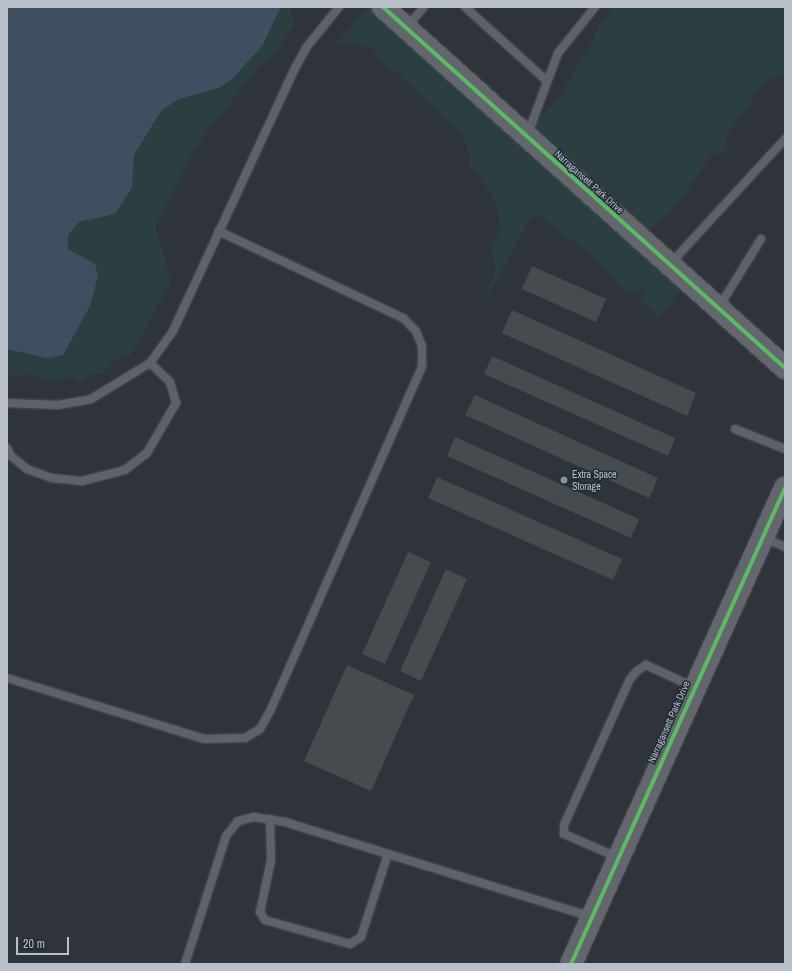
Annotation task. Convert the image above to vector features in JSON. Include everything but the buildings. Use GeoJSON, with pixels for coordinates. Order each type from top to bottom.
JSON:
{"type":"FeatureCollection","features":[{"type":"Feature","properties":{"kind":"street","name":"Narragansett Park Drive"},"geometry":{"type":"LineString","coordinates":[[383,7],[785,368]]}},
{"type":"Feature","properties":{"kind":"street","name":"Narragansett Park Drive"},"geometry":{"type":"LineString","coordinates":[[571,964],[617,857],[785,488]]}},
{"type":"Feature","properties":{"kind":"lane"},"geometry":{"type":"LineString","coordinates":[[7,403],[58,405],[91,399],[150,363],[173,331],[218,231],[303,53],[339,7]]}},
{"type":"Feature","properties":{"kind":"lane"},"geometry":{"type":"LineString","coordinates":[[406,28],[424,7]]}},
{"type":"Feature","properties":{"kind":"lane"},"geometry":{"type":"LineString","coordinates":[[465,7],[547,81]]}},
{"type":"Feature","properties":{"kind":"lane"},"geometry":{"type":"LineString","coordinates":[[527,137],[558,53],[595,7]]}},
{"type":"Feature","properties":{"kind":"lane"},"geometry":{"type":"LineString","coordinates":[[669,265],[785,139]]}},
{"type":"Feature","properties":{"kind":"lane"},"geometry":{"type":"LineString","coordinates":[[7,678],[204,739],[245,738],[260,729],[271,709],[422,366],[422,346],[416,331],[403,318],[218,231]]}},
{"type":"Feature","properties":{"kind":"lane"},"geometry":{"type":"LineString","coordinates":[[719,308],[761,239]]}},
{"type":"Feature","properties":{"kind":"lane"},"geometry":{"type":"LineString","coordinates":[[7,448],[11,456],[27,469],[52,478],[82,481],[125,470],[147,453],[176,403],[170,382],[150,363]]}},
{"type":"Feature","properties":{"kind":"lane"},"geometry":{"type":"LineString","coordinates":[[735,429],[785,449]]}},
{"type":"Feature","properties":{"kind":"lane"},"geometry":{"type":"LineString","coordinates":[[762,537],[785,547]]}},
{"type":"Feature","properties":{"kind":"lane"},"geometry":{"type":"LineString","coordinates":[[617,857],[564,834],[564,825],[630,679],[637,671],[646,665],[694,687]]}},
{"type":"Feature","properties":{"kind":"lane"},"geometry":{"type":"LineString","coordinates":[[185,964],[226,836],[238,821],[254,816],[388,854],[591,917]]}},
{"type":"Feature","properties":{"kind":"lane"},"geometry":{"type":"LineString","coordinates":[[270,820],[271,860],[260,912],[265,920],[350,944],[361,937],[388,854]]}},
{"type":"Feature","properties":{"kind":"shaded area"},"geometry":{"type":"Polygon","coordinates":[[[281,7],[289,7],[295,23],[270,60],[260,65],[192,152],[156,226],[171,283],[130,356],[113,361],[103,374],[91,374],[78,382],[70,376],[58,382],[29,374],[7,377],[7,349],[47,358],[63,354],[90,306],[95,264],[68,249],[68,235],[79,222],[115,214],[132,188],[134,155],[161,111],[179,99],[219,88],[262,46],[281,7]]]}},
{"type":"Feature","properties":{"kind":"shaded area"},"geometry":{"type":"Polygon","coordinates":[[[370,7],[391,7],[528,129],[557,101],[595,37],[599,23],[607,18],[612,7],[785,7],[785,76],[768,78],[728,133],[725,150],[711,156],[675,208],[644,237],[686,284],[659,318],[640,300],[646,288],[634,294],[623,289],[589,254],[537,214],[530,219],[484,302],[496,269],[491,249],[500,231],[497,205],[479,174],[469,167],[470,154],[461,134],[397,73],[380,61],[373,49],[347,42],[336,44],[370,7]]]}},
{"type":"Feature","properties":{"kind":"water"},"geometry":{"type":"Polygon","coordinates":[[[7,7],[281,7],[262,46],[232,79],[219,88],[179,99],[161,111],[134,155],[132,188],[115,214],[79,222],[68,235],[68,249],[95,264],[98,276],[90,306],[63,355],[47,358],[7,349],[7,7]]]}},
{"type":"Feature","properties":{"kind":"cycle path"},"geometry":{"type":"LineString","coordinates":[[383,7],[785,368]]}},
{"type":"Feature","properties":{"kind":"cycle path"},"geometry":{"type":"LineString","coordinates":[[571,964],[785,488]]}},
{"type":"Feature","properties":{"kind":"place","name":"Extra Space Storage"},"geometry":{"type":"Point","coordinates":[564,480]}}]}
